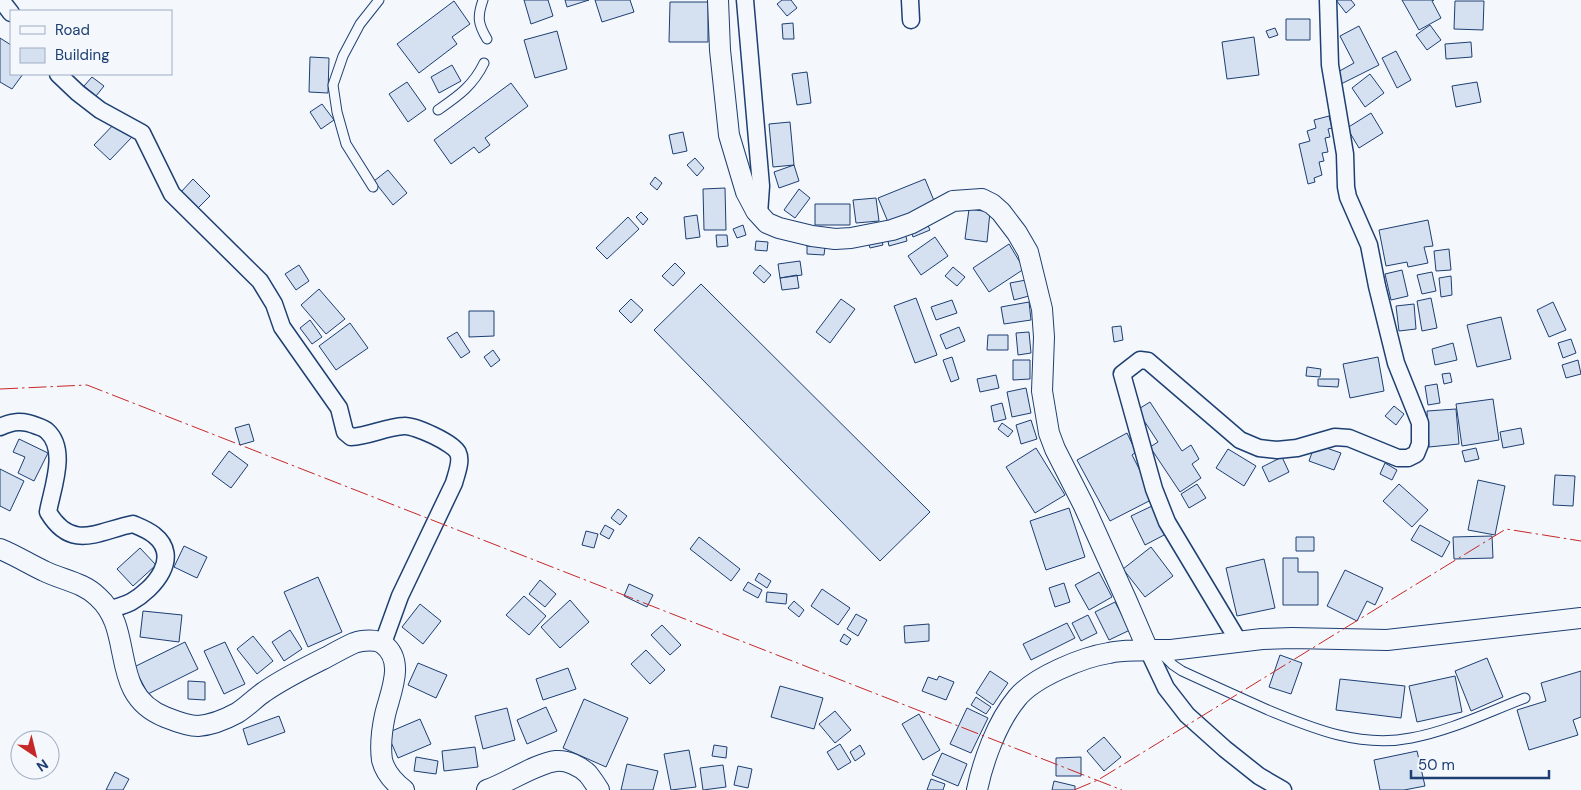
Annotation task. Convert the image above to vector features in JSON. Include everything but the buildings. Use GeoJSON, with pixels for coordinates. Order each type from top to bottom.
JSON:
{"type":"FeatureCollection","features":[{"type":"Feature","properties":{"kind":"street"},"geometry":{"type":"LineString","coordinates":[[1,0],[10,12]]}},
{"type":"Feature","properties":{"kind":"street"},"geometry":{"type":"LineString","coordinates":[[718,0],[720,50],[729,135],[746,192],[759,214],[767,222],[779,228],[835,239],[851,238],[892,230],[912,223],[953,201],[982,199],[992,204],[1017,233],[1028,252],[1042,309],[1044,337],[1042,391],[1049,432],[1126,599],[1153,650],[1166,688],[1187,714],[1224,750],[1259,776],[1283,790]]}},
{"type":"Feature","properties":{"kind":"street"},"geometry":{"type":"LineString","coordinates":[[745,0],[761,186],[759,214]]}},
{"type":"Feature","properties":{"kind":"street"},"geometry":{"type":"LineString","coordinates":[[910,0],[911,20]]}},
{"type":"Feature","properties":{"kind":"street"},"geometry":{"type":"LineString","coordinates":[[1239,642],[1167,522],[1154,489],[1122,374],[1140,360],[1148,361],[1240,440],[1260,448],[1277,450],[1297,448],[1335,437],[1349,438],[1398,458],[1408,458],[1416,454],[1420,444],[1420,423],[1396,363],[1369,245],[1348,197],[1346,187],[1345,154],[1330,65],[1328,0]]}},
{"type":"Feature","properties":{"kind":"street"},"geometry":{"type":"LineString","coordinates":[[59,75],[100,110],[142,133],[172,194],[260,282],[274,304],[282,327],[339,408],[345,432],[351,437],[361,437],[377,431],[406,426],[453,445],[459,454],[454,483],[400,596],[382,643]]}},
{"type":"Feature","properties":{"kind":"street"},"geometry":{"type":"LineString","coordinates":[[0,427],[17,421],[32,424],[47,431],[54,443],[58,461],[48,512],[56,525],[70,534],[82,537],[133,524],[155,535],[165,550],[166,566],[154,584],[131,602],[110,610]]}},
{"type":"Feature","properties":{"kind":"street"},"geometry":{"type":"LineString","coordinates":[[0,548],[44,571],[82,585],[98,597],[110,610],[119,634],[126,674],[134,691],[143,704],[179,723],[198,726],[238,713],[286,677],[355,642],[373,640],[382,643],[390,652],[396,668],[385,715],[382,761],[394,781],[404,790]]}},
{"type":"Feature","properties":{"kind":"street"},"geometry":{"type":"LineString","coordinates":[[977,790],[985,760],[1005,715],[1017,697],[1044,678],[1061,669],[1110,652],[1172,650],[1292,638],[1387,640],[1581,618]]}},
{"type":"Feature","properties":{"kind":"street"},"geometry":{"type":"LineString","coordinates":[[487,790],[502,785],[541,766],[557,761],[573,764],[587,773],[600,790]]}},
{"type":"Feature","properties":{"kind":"lane"},"geometry":{"type":"LineString","coordinates":[[372,186],[346,144],[336,112],[334,85],[342,56],[360,24],[379,0]]}},
{"type":"Feature","properties":{"kind":"lane"},"geometry":{"type":"LineString","coordinates":[[484,0],[479,12],[479,22],[488,39]]}},
{"type":"Feature","properties":{"kind":"lane"},"geometry":{"type":"LineString","coordinates":[[438,110],[466,89],[477,77],[484,64]]}},
{"type":"Feature","properties":{"kind":"lane"},"geometry":{"type":"LineString","coordinates":[[1153,650],[1182,672],[1260,706],[1322,730],[1366,741],[1409,738],[1432,733],[1525,698]]}},
{"type":"Feature","properties":{"kind":"power"},"geometry":{"type":"LineString","coordinates":[[0,389],[87,385],[1122,790]]}},
{"type":"Feature","properties":{"kind":"power"},"geometry":{"type":"LineString","coordinates":[[1074,790],[1098,780],[1506,529],[1581,541]]}}]}
